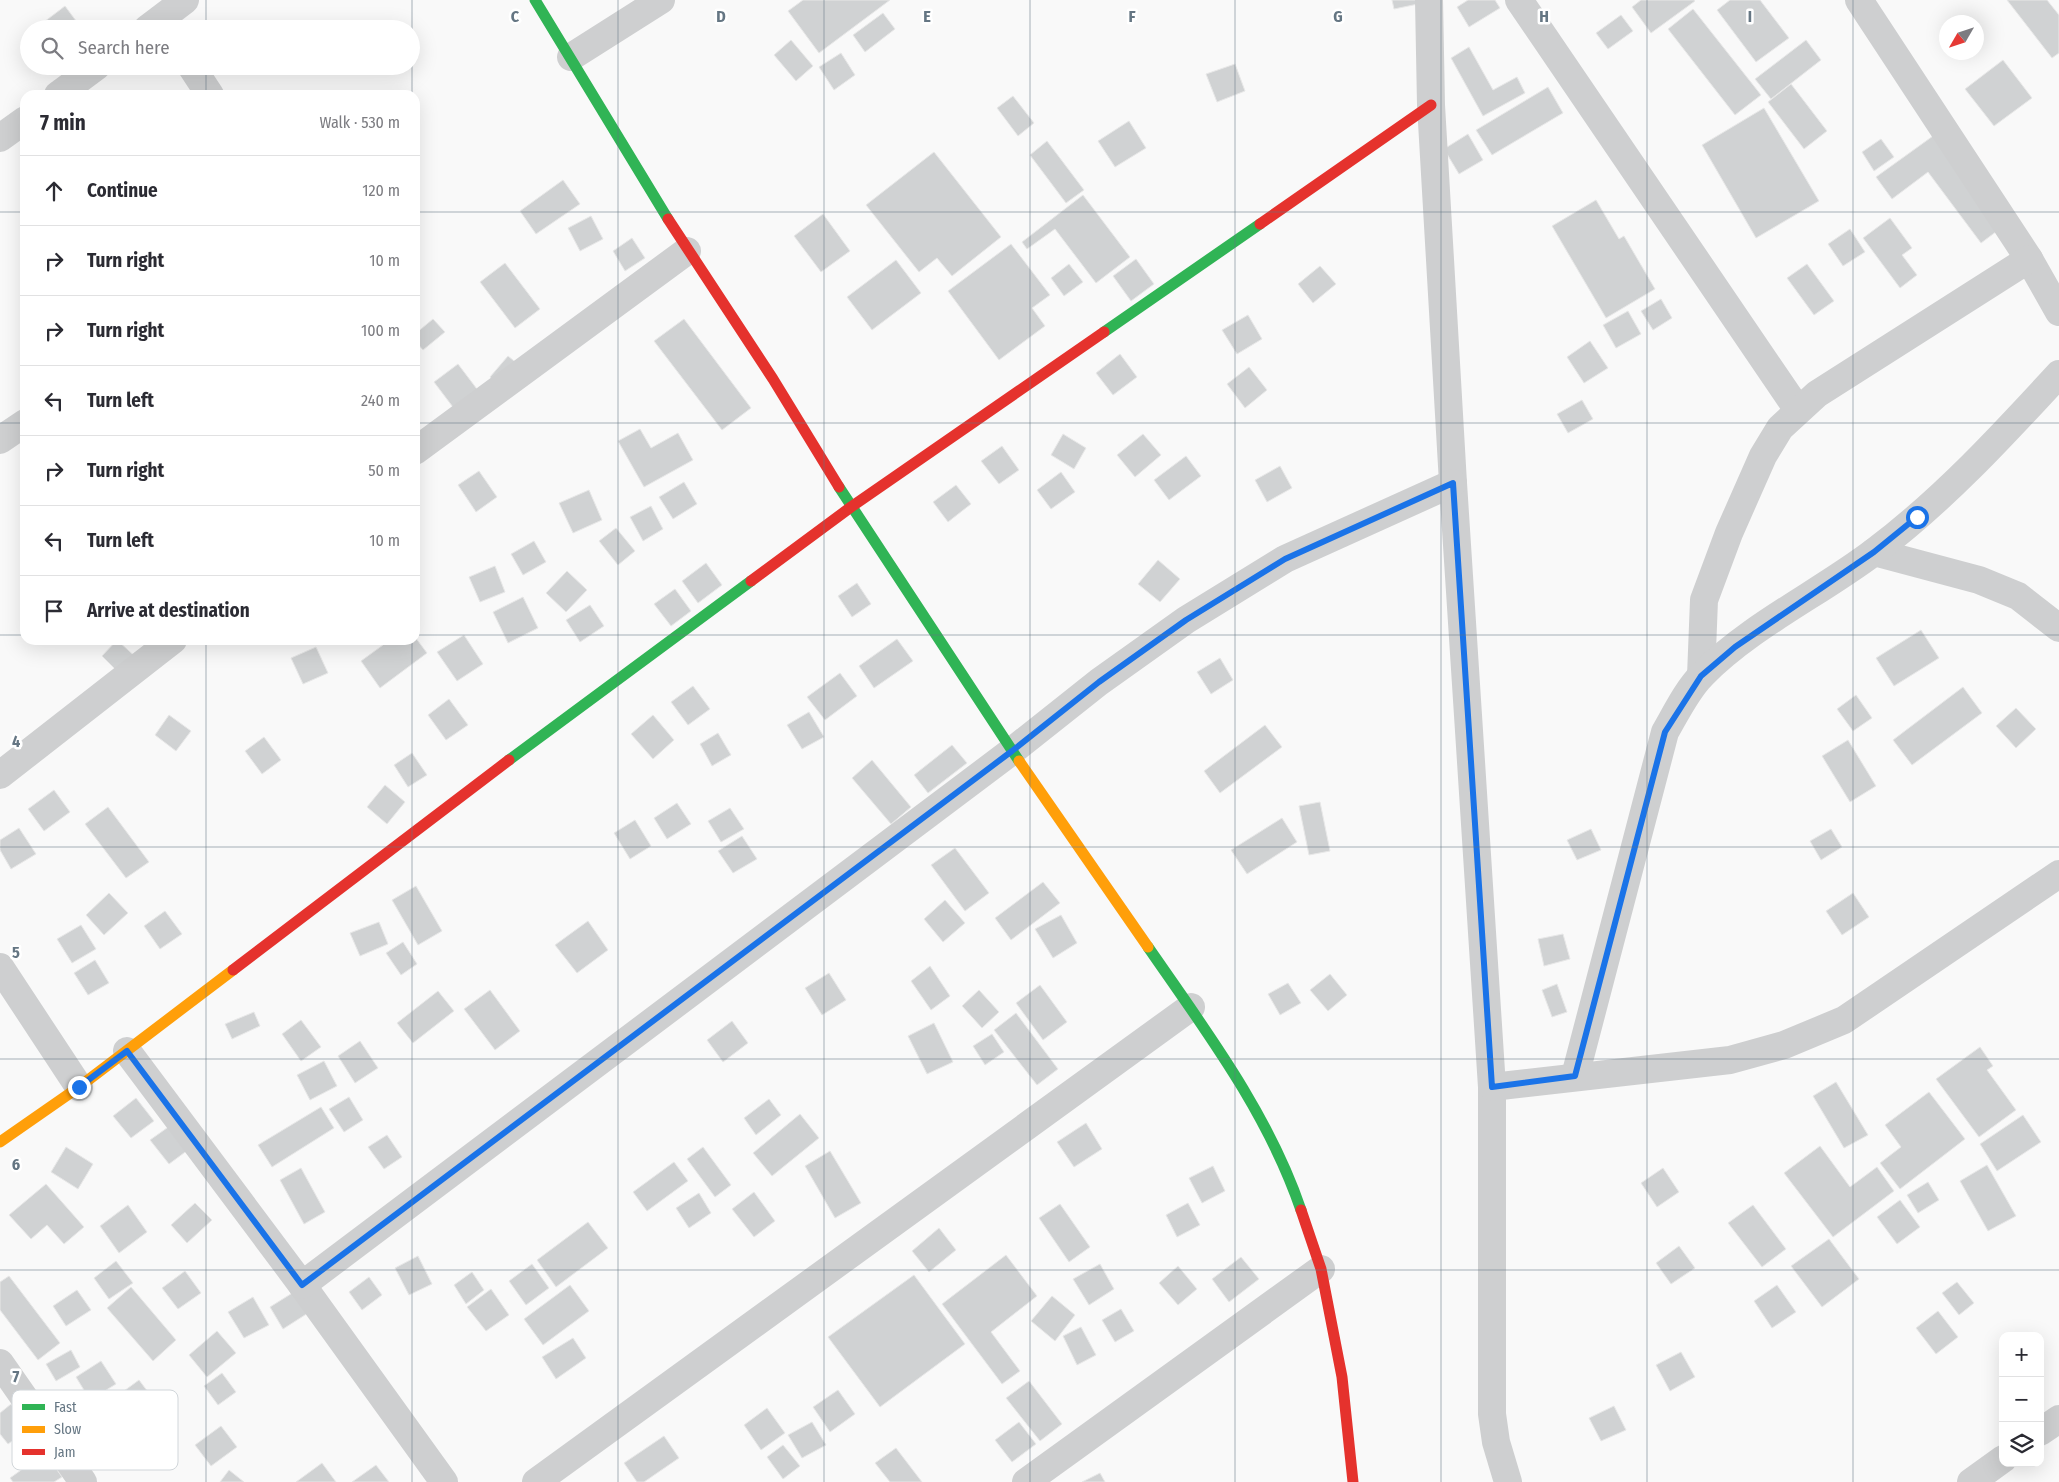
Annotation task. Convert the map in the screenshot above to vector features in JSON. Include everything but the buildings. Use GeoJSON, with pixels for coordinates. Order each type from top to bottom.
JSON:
{"type":"FeatureCollection","features":[{"type":"Feature","properties":{"kind":"street"},"geometry":{"type":"LineString","coordinates":[[164,20],[185,0]]}},
{"type":"Feature","properties":{"kind":"street"},"geometry":{"type":"LineString","coordinates":[[535,0],[572,58],[687,251],[773,380],[852,507],[1012,751],[1238,1077],[1289,1176],[1321,1269],[1342,1377],[1353,1482]]}},
{"type":"Feature","properties":{"kind":"street"},"geometry":{"type":"LineString","coordinates":[[572,58],[661,0]]}},
{"type":"Feature","properties":{"kind":"street"},"geometry":{"type":"LineString","coordinates":[[1429,0],[1432,105],[1453,483],[1492,1087],[1492,1414],[1496,1442],[1508,1482]]}},
{"type":"Feature","properties":{"kind":"street"},"geometry":{"type":"LineString","coordinates":[[1520,0],[1798,410]]}},
{"type":"Feature","properties":{"kind":"street"},"geometry":{"type":"LineString","coordinates":[[1859,0],[2029,259],[2059,312]]}},
{"type":"Feature","properties":{"kind":"street"},"geometry":{"type":"LineString","coordinates":[[65,90],[85,75]]}},
{"type":"Feature","properties":{"kind":"street"},"geometry":{"type":"LineString","coordinates":[[197,75],[207,90]]}},
{"type":"Feature","properties":{"kind":"street"},"geometry":{"type":"LineString","coordinates":[[0,1142],[79,1087],[503,765],[852,507],[1432,105]]}},
{"type":"Feature","properties":{"kind":"street"},"geometry":{"type":"LineString","coordinates":[[0,138],[20,124]]}},
{"type":"Feature","properties":{"kind":"street"},"geometry":{"type":"LineString","coordinates":[[420,441],[687,251]]}},
{"type":"Feature","properties":{"kind":"street"},"geometry":{"type":"LineString","coordinates":[[1701,676],[1704,600],[1729,533],[1763,456],[1780,428],[1817,394],[2029,259]]}},
{"type":"Feature","properties":{"kind":"street"},"geometry":{"type":"LineString","coordinates":[[1575,1076],[1665,732],[1701,676],[1735,647],[1874,552],[1964,474],[2059,374]]}},
{"type":"Feature","properties":{"kind":"street"},"geometry":{"type":"LineString","coordinates":[[302,1285],[1012,751],[1099,682],[1186,620],[1285,559],[1453,483]]}},
{"type":"Feature","properties":{"kind":"street"},"geometry":{"type":"LineString","coordinates":[[1874,552],[1979,580],[2018,596],[2059,628]]}},
{"type":"Feature","properties":{"kind":"street"},"geometry":{"type":"LineString","coordinates":[[0,775],[167,645]]}},
{"type":"Feature","properties":{"kind":"street"},"geometry":{"type":"LineString","coordinates":[[1492,1087],[1575,1076],[1730,1060],[1792,1042],[1844,1020],[2059,874]]}},
{"type":"Feature","properties":{"kind":"street"},"geometry":{"type":"LineString","coordinates":[[0,968],[79,1087]]}},
{"type":"Feature","properties":{"kind":"street"},"geometry":{"type":"LineString","coordinates":[[536,1482],[1191,1007]]}},
{"type":"Feature","properties":{"kind":"street"},"geometry":{"type":"LineString","coordinates":[[127,1051],[302,1285],[444,1482]]}},
{"type":"Feature","properties":{"kind":"street"},"geometry":{"type":"LineString","coordinates":[[1026,1482],[1321,1269]]}},
{"type":"Feature","properties":{"kind":"street"},"geometry":{"type":"LineString","coordinates":[[0,1362],[19,1390]]}},
{"type":"Feature","properties":{"kind":"street"},"geometry":{"type":"LineString","coordinates":[[2044,1429],[2059,1419]]}},
{"type":"Feature","properties":{"kind":"street"},"geometry":{"type":"LineString","coordinates":[[1971,1482],[1999,1462]]}},
{"type":"Feature","properties":{"kind":"street"},"geometry":{"type":"LineString","coordinates":[[74,1470],[82,1482]]}},
{"type":"Feature","properties":{"kind":"traffic: fast"},"geometry":{"type":"LineString","coordinates":[[535,0],[668,219]]}},
{"type":"Feature","properties":{"kind":"traffic: fast"},"geometry":{"type":"LineString","coordinates":[[1104,332],[1260,224]]}},
{"type":"Feature","properties":{"kind":"traffic: fast"},"geometry":{"type":"LineString","coordinates":[[839,487],[1019,761]]}},
{"type":"Feature","properties":{"kind":"traffic: fast"},"geometry":{"type":"LineString","coordinates":[[509,760],[751,581]]}},
{"type":"Feature","properties":{"kind":"traffic: fast"},"geometry":{"type":"LineString","coordinates":[[1148,947],[1213,1042],[1253,1106],[1287,1174],[1301,1210]]}},
{"type":"Feature","properties":{"kind":"traffic: slow"},"geometry":{"type":"LineString","coordinates":[[1019,761],[1148,947]]}},
{"type":"Feature","properties":{"kind":"traffic: slow"},"geometry":{"type":"LineString","coordinates":[[0,1142],[79,1087],[233,970]]}},
{"type":"Feature","properties":{"kind":"traffic: jam"},"geometry":{"type":"LineString","coordinates":[[1260,224],[1431,105]]}},
{"type":"Feature","properties":{"kind":"traffic: jam"},"geometry":{"type":"LineString","coordinates":[[668,219],[773,379],[839,487]]}},
{"type":"Feature","properties":{"kind":"traffic: jam"},"geometry":{"type":"LineString","coordinates":[[751,581],[851,507],[1104,332]]}},
{"type":"Feature","properties":{"kind":"traffic: jam"},"geometry":{"type":"LineString","coordinates":[[233,970],[509,760]]}},
{"type":"Feature","properties":{"kind":"traffic: jam"},"geometry":{"type":"LineString","coordinates":[[1301,1210],[1321,1269],[1342,1377],[1353,1482]]}},
{"type":"Feature","properties":{"kind":"route"},"geometry":{"type":"LineString","coordinates":[[79,1087],[127,1051],[302,1285],[1012,751],[1099,682],[1186,620],[1285,559],[1453,483],[1492,1087],[1575,1076],[1665,732],[1683,702],[1701,676],[1735,647],[1874,552],[1917,517]]}}]}
